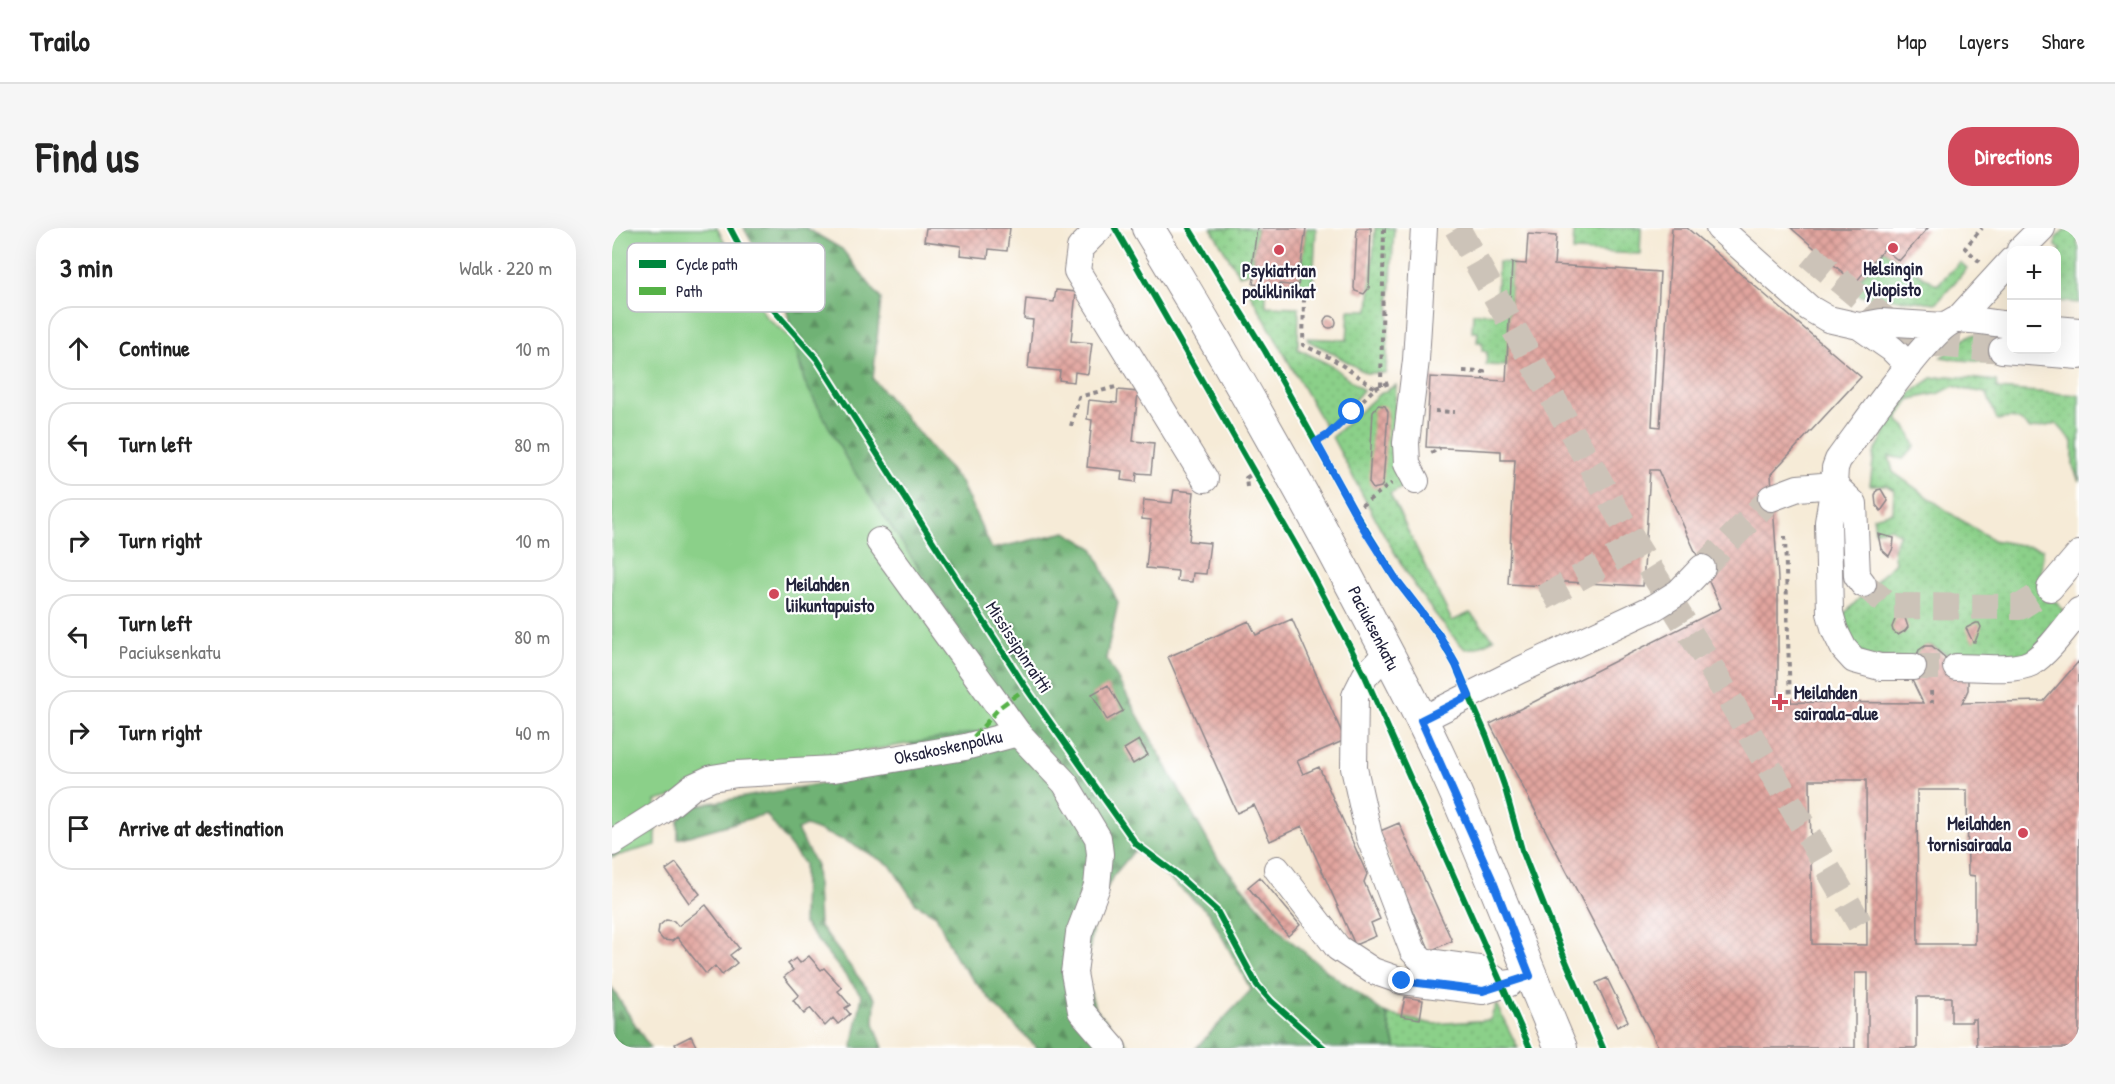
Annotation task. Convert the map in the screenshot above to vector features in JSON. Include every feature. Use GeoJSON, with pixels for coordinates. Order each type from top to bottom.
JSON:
{"type":"FeatureCollection","features":[{"type":"Feature","properties":{"kind":"main road","name":"Paciuksenkatu"},"geometry":{"type":"LineString","coordinates":[[1148,228],[1206,323],[1283,458],[1421,720],[1492,879],[1516,981],[1561,1048]]}},
{"type":"Feature","properties":{"kind":"street"},"geometry":{"type":"LineString","coordinates":[[1100,228],[1080,248],[1077,271],[1205,480]]}},
{"type":"Feature","properties":{"kind":"street"},"geometry":{"type":"LineString","coordinates":[[1416,481],[1407,464],[1406,443],[1416,360],[1425,228]]}},
{"type":"Feature","properties":{"kind":"street"},"geometry":{"type":"LineString","coordinates":[[1719,228],[1809,308],[1828,319],[1859,326],[1892,349],[1909,366]]}},
{"type":"Feature","properties":{"kind":"street"},"geometry":{"type":"LineString","coordinates":[[2024,246],[2042,228]]}},
{"type":"Feature","properties":{"kind":"street"},"geometry":{"type":"LineString","coordinates":[[1913,667],[1880,667],[1854,660],[1844,649],[1834,631],[1830,613],[1828,522],[1835,468],[1838,460],[1909,366],[2007,265]]}},
{"type":"Feature","properties":{"kind":"street"},"geometry":{"type":"LineString","coordinates":[[1859,326],[1881,322],[2007,325]]}},
{"type":"Feature","properties":{"kind":"street"},"geometry":{"type":"LineString","coordinates":[[2061,329],[2079,331]]}},
{"type":"Feature","properties":{"kind":"street"},"geometry":{"type":"LineString","coordinates":[[2002,350],[2079,356]]}},
{"type":"Feature","properties":{"kind":"street"},"geometry":{"type":"LineString","coordinates":[[1771,498],[1798,488],[1834,485],[1854,504],[1857,576],[1863,585]]}},
{"type":"Feature","properties":{"kind":"street"},"geometry":{"type":"LineString","coordinates":[[879,541],[1018,733]]}},
{"type":"Feature","properties":{"kind":"street"},"geometry":{"type":"LineString","coordinates":[[2050,588],[2079,554]]}},
{"type":"Feature","properties":{"kind":"street"},"geometry":{"type":"LineString","coordinates":[[1421,720],[1520,670],[1655,607],[1679,592],[1702,568]]}},
{"type":"Feature","properties":{"kind":"street"},"geometry":{"type":"LineString","coordinates":[[1956,667],[2014,667],[2030,663],[2042,655],[2079,611]]}},
{"type":"Feature","properties":{"kind":"street"},"geometry":{"type":"LineString","coordinates":[[1387,653],[1365,676],[1355,696],[1354,768],[1369,836],[1413,951],[1424,961],[1480,969],[1516,981]]}},
{"type":"Feature","properties":{"kind":"street","name":"Oksakoskenpolku"},"geometry":{"type":"LineString","coordinates":[[612,843],[661,812],[692,787],[712,778],[737,774],[834,769],[965,747],[1018,733],[1065,783],[1098,838],[1100,854],[1096,886],[1079,933],[1074,974],[1081,1011],[1113,1048]]}},
{"type":"Feature","properties":{"kind":"street"},"geometry":{"type":"LineString","coordinates":[[1276,869],[1338,948],[1373,971],[1402,981],[1483,991],[1516,981]]}},
{"type":"Feature","properties":{"kind":"path"},"geometry":{"type":"LineString","coordinates":[[1378,387],[1384,228]]}},
{"type":"Feature","properties":{"kind":"path"},"geometry":{"type":"LineString","coordinates":[[1981,262],[1965,248],[1982,228]]}},
{"type":"Feature","properties":{"kind":"path"},"geometry":{"type":"LineString","coordinates":[[1304,298],[1303,345],[1333,359],[1378,387]]}},
{"type":"Feature","properties":{"kind":"path"},"geometry":{"type":"LineString","coordinates":[[1464,371],[1484,372],[1484,380]]}},
{"type":"Feature","properties":{"kind":"path"},"geometry":{"type":"LineString","coordinates":[[1071,426],[1079,397],[1144,379]]}},
{"type":"Feature","properties":{"kind":"path"},"geometry":{"type":"LineString","coordinates":[[1316,442],[1328,435],[1378,387],[1395,381]]}},
{"type":"Feature","properties":{"kind":"path"},"geometry":{"type":"LineString","coordinates":[[1310,432],[1321,452]]}},
{"type":"Feature","properties":{"kind":"path"},"geometry":{"type":"LineString","coordinates":[[1247,487],[1246,478],[1255,472]]}},
{"type":"Feature","properties":{"kind":"path"},"geometry":{"type":"LineString","coordinates":[[1350,504],[1358,517]]}},
{"type":"Feature","properties":{"kind":"path"},"geometry":{"type":"LineString","coordinates":[[1785,536],[1790,703]]}},
{"type":"Feature","properties":{"kind":"path"},"geometry":{"type":"LineString","coordinates":[[1932,691],[1932,703]]}},
{"type":"Feature","properties":{"kind":"green space","name":"Meilahden liikuntapuisto"},"geometry":{"type":"Polygon","coordinates":[[[612,228],[717,228],[725,243],[627,243],[627,312],[763,312],[794,341],[804,381],[849,464],[1023,724],[814,760],[656,801],[656,845],[612,857],[612,228]]]}},
{"type":"Feature","properties":{"kind":"green space"},"geometry":{"type":"Polygon","coordinates":[[[744,228],[806,228],[842,249],[881,299],[873,379],[961,483],[992,549],[1066,532],[1093,548],[1118,603],[1106,658],[1218,859],[1285,936],[1332,975],[1386,1014],[1396,1048],[1196,1048],[1251,990],[1209,913],[1135,850],[1113,876],[1094,915],[1086,978],[1095,1008],[1131,1048],[1037,1048],[994,1004],[956,959],[936,915],[916,904],[890,865],[846,841],[806,826],[797,830],[816,865],[819,925],[875,999],[874,1023],[883,1048],[852,1048],[862,996],[803,923],[804,864],[766,814],[678,839],[678,821],[688,807],[925,765],[910,743],[849,464],[804,381],[787,312],[825,312],[825,243],[752,243],[744,228]]]}},
{"type":"Feature","properties":{"kind":"green space"},"geometry":{"type":"Polygon","coordinates":[[[1211,228],[1257,228],[1251,272],[1239,275],[1211,228]]]}},
{"type":"Feature","properties":{"kind":"green space"},"geometry":{"type":"Polygon","coordinates":[[[1306,228],[1316,228],[1313,286],[1298,286],[1306,228]]]}},
{"type":"Feature","properties":{"kind":"green space"},"geometry":{"type":"Polygon","coordinates":[[[1375,228],[1394,228],[1386,373],[1366,373],[1308,341],[1307,338],[1347,340],[1349,310],[1369,310],[1375,228]]]}},
{"type":"Feature","properties":{"kind":"green space"},"geometry":{"type":"Polygon","coordinates":[[[1574,228],[1641,228],[1640,254],[1573,251],[1574,228]]]}},
{"type":"Feature","properties":{"kind":"green space"},"geometry":{"type":"Polygon","coordinates":[[[2064,230],[2072,230],[2079,238],[2077,243],[2079,303],[2061,301],[2061,246],[2056,246],[2056,238],[2064,230]]]}},
{"type":"Feature","properties":{"kind":"green space"},"geometry":{"type":"Polygon","coordinates":[[[1884,249],[1937,285],[1960,262],[1967,268],[1937,303],[1861,296],[1851,290],[1884,249]]]}},
{"type":"Feature","properties":{"kind":"green space"},"geometry":{"type":"Polygon","coordinates":[[[1498,262],[1512,263],[1507,366],[1486,365],[1487,352],[1482,351],[1482,342],[1477,342],[1478,332],[1472,332],[1473,313],[1496,314],[1498,262]]]}},
{"type":"Feature","properties":{"kind":"green space"},"geometry":{"type":"Polygon","coordinates":[[[1244,283],[1266,286],[1266,306],[1299,307],[1298,349],[1332,366],[1363,390],[1336,422],[1326,428],[1244,283]]]}},
{"type":"Feature","properties":{"kind":"green space"},"geometry":{"type":"Polygon","coordinates":[[[1970,335],[2002,338],[2001,363],[1941,357],[1970,335]]]}},
{"type":"Feature","properties":{"kind":"green space"},"geometry":{"type":"Polygon","coordinates":[[[1949,376],[1996,381],[1997,389],[2079,395],[2079,481],[2073,466],[2073,442],[2057,424],[2030,429],[2015,419],[1997,420],[1987,394],[1954,386],[1940,393],[1911,399],[1897,419],[1907,428],[1915,446],[1903,459],[1889,456],[1893,472],[1993,540],[2043,549],[2041,580],[2065,613],[2035,648],[2021,657],[1953,658],[1932,646],[1925,646],[1910,658],[1868,657],[1853,649],[1843,615],[1895,562],[1893,549],[1900,534],[1890,528],[1875,531],[1873,517],[1893,512],[1894,490],[1886,485],[1870,485],[1874,454],[1891,420],[1912,392],[1932,378],[1949,376]]]}},
{"type":"Feature","properties":{"kind":"green space"},"geometry":{"type":"Polygon","coordinates":[[[1396,385],[1393,457],[1405,486],[1390,494],[1452,621],[1470,613],[1494,639],[1475,648],[1465,649],[1460,644],[1415,586],[1332,437],[1378,395],[1396,385]]]}},
{"type":"Feature","properties":{"kind":"green space"},"geometry":{"type":"Polygon","coordinates":[[[612,988],[650,1048],[615,1048],[612,1043],[612,988]]]}},
{"type":"Feature","properties":{"kind":"green space"},"geometry":{"type":"Polygon","coordinates":[[[1496,1004],[1518,1048],[1396,1048],[1386,1014],[1433,1024],[1490,1020],[1496,1004]]]}},
{"type":"Feature","properties":{"kind":"building"},"geometry":{"type":"Polygon","coordinates":[[[926,228],[1010,228],[1007,251],[989,249],[988,258],[960,255],[961,246],[924,241],[926,228]]]}},
{"type":"Feature","properties":{"kind":"building","name":"Psykiatrian poliklinikat"},"geometry":{"type":"Polygon","coordinates":[[[1257,228],[1306,228],[1298,286],[1280,284],[1279,287],[1253,284],[1255,273],[1251,272],[1257,228]]]}},
{"type":"Feature","properties":{"kind":"building"},"geometry":{"type":"Polygon","coordinates":[[[1357,228],[1371,228],[1369,288],[1364,294],[1355,291],[1354,288],[1357,228]]]}},
{"type":"Feature","properties":{"kind":"building"},"geometry":{"type":"Polygon","coordinates":[[[1672,228],[1687,228],[1861,377],[1771,474],[1778,579],[1778,702],[1923,703],[1910,676],[1919,650],[1925,646],[1932,646],[1965,675],[1968,690],[1962,703],[2044,701],[2079,661],[2079,1048],[1977,1048],[1976,1019],[1972,1019],[1972,1022],[1951,1022],[1951,997],[1917,997],[1917,1048],[1868,1048],[1868,973],[1855,973],[1855,1048],[1659,1048],[1490,724],[1721,608],[1658,470],[1650,470],[1643,586],[1547,581],[1547,586],[1508,584],[1515,460],[1501,460],[1501,451],[1426,447],[1430,377],[1506,381],[1512,263],[1526,264],[1528,234],[1556,236],[1554,265],[1660,272],[1652,426],[1660,427],[1672,228]],[[1810,780],[1812,944],[1867,945],[1866,780],[1810,780]],[[1917,790],[1918,944],[1975,944],[1975,876],[1968,875],[1967,790],[1917,790]]]}},
{"type":"Feature","properties":{"kind":"building"},"geometry":{"type":"Polygon","coordinates":[[[1791,228],[1928,228],[1899,261],[1884,249],[1855,283],[1791,228]]]}},
{"type":"Feature","properties":{"kind":"building"},"geometry":{"type":"Polygon","coordinates":[[[1056,290],[1076,292],[1071,341],[1092,343],[1088,374],[1075,372],[1074,382],[1059,380],[1060,371],[1028,368],[1033,320],[1024,319],[1026,299],[1054,302],[1056,290]]]}},
{"type":"Feature","properties":{"kind":"building"},"geometry":{"type":"Polygon","coordinates":[[[1332,316],[1335,317],[1335,327],[1328,328],[1325,327],[1324,320],[1325,317],[1332,316]]]}},
{"type":"Feature","properties":{"kind":"building"},"geometry":{"type":"Polygon","coordinates":[[[1118,390],[1138,392],[1133,441],[1154,443],[1151,474],[1137,473],[1136,482],[1121,480],[1122,471],[1087,467],[1092,420],[1087,419],[1089,400],[1117,403],[1118,390]]]}},
{"type":"Feature","properties":{"kind":"building"},"geometry":{"type":"Polygon","coordinates":[[[1378,405],[1385,406],[1388,412],[1383,484],[1373,489],[1369,483],[1373,411],[1378,405]]]}},
{"type":"Feature","properties":{"kind":"building"},"geometry":{"type":"Polygon","coordinates":[[[1881,489],[1888,501],[1881,511],[1876,505],[1875,496],[1877,490],[1881,489]]]}},
{"type":"Feature","properties":{"kind":"building"},"geometry":{"type":"Polygon","coordinates":[[[1174,490],[1194,492],[1189,541],[1210,543],[1206,574],[1193,573],[1192,582],[1177,581],[1178,571],[1146,568],[1151,520],[1142,519],[1144,500],[1172,503],[1174,490]]]}},
{"type":"Feature","properties":{"kind":"building"},"geometry":{"type":"Polygon","coordinates":[[[1878,534],[1894,538],[1889,556],[1881,549],[1878,534]]]}},
{"type":"Feature","properties":{"kind":"building"},"geometry":{"type":"Polygon","coordinates":[[[1897,615],[1905,618],[1908,627],[1898,635],[1892,627],[1897,615]]]}},
{"type":"Feature","properties":{"kind":"building"},"geometry":{"type":"Polygon","coordinates":[[[1292,619],[1345,740],[1297,761],[1303,774],[1319,767],[1367,874],[1364,882],[1380,919],[1371,923],[1376,936],[1355,945],[1302,826],[1270,841],[1254,805],[1237,813],[1168,657],[1249,621],[1256,635],[1292,619]]]}},
{"type":"Feature","properties":{"kind":"building"},"geometry":{"type":"Polygon","coordinates":[[[1979,623],[1981,627],[1973,642],[1966,628],[1979,623]]]}},
{"type":"Feature","properties":{"kind":"building"},"geometry":{"type":"Polygon","coordinates":[[[1108,685],[1123,711],[1107,720],[1092,694],[1108,685]]]}},
{"type":"Feature","properties":{"kind":"building"},"geometry":{"type":"Polygon","coordinates":[[[1139,740],[1148,755],[1133,764],[1124,749],[1139,740]]]}},
{"type":"Feature","properties":{"kind":"building"},"geometry":{"type":"Polygon","coordinates":[[[1399,823],[1452,941],[1430,951],[1378,832],[1399,823]]]}},
{"type":"Feature","properties":{"kind":"building"},"geometry":{"type":"Polygon","coordinates":[[[676,863],[700,894],[689,903],[666,870],[676,863]]]}},
{"type":"Feature","properties":{"kind":"building"},"geometry":{"type":"Polygon","coordinates":[[[1260,877],[1300,925],[1288,936],[1248,887],[1260,877]]]}},
{"type":"Feature","properties":{"kind":"building"},"geometry":{"type":"Polygon","coordinates":[[[706,905],[739,948],[730,955],[737,963],[722,975],[715,966],[706,974],[677,937],[672,941],[663,940],[658,934],[659,926],[666,920],[674,921],[678,926],[706,905]]]}},
{"type":"Feature","properties":{"kind":"building"},"geometry":{"type":"Polygon","coordinates":[[[809,956],[821,970],[824,968],[842,988],[838,991],[850,1005],[845,1008],[850,1014],[838,1024],[833,1018],[825,1026],[810,1008],[804,1014],[793,1000],[799,995],[784,977],[793,970],[788,964],[796,958],[800,963],[809,956]]]}},
{"type":"Feature","properties":{"kind":"building"},"geometry":{"type":"Polygon","coordinates":[[[1607,978],[1628,1021],[1617,1027],[1596,983],[1607,978]]]}},
{"type":"Feature","properties":{"kind":"building"},"geometry":{"type":"Polygon","coordinates":[[[1405,997],[1423,1000],[1420,1019],[1401,1016],[1405,997]]]}},
{"type":"Feature","properties":{"kind":"building"},"geometry":{"type":"Polygon","coordinates":[[[691,1036],[697,1048],[677,1048],[675,1044],[691,1036]]]}},
{"type":"Feature","properties":{"kind":"tunnel"},"geometry":{"type":"LineString","coordinates":[[1457,228],[1636,546],[1702,652],[1860,924]]}},
{"type":"Feature","properties":{"kind":"tunnel"},"geometry":{"type":"LineString","coordinates":[[1809,255],[1897,329],[1923,343],[2002,350]]}},
{"type":"Feature","properties":{"kind":"tunnel"},"geometry":{"type":"LineString","coordinates":[[1702,568],[1771,498]]}},
{"type":"Feature","properties":{"kind":"tunnel"},"geometry":{"type":"LineString","coordinates":[[1543,598],[1636,546]]}},
{"type":"Feature","properties":{"kind":"tunnel"},"geometry":{"type":"LineString","coordinates":[[1863,584],[1890,606],[2020,607],[2050,588]]}},
{"type":"Feature","properties":{"kind":"tunnel"},"geometry":{"type":"LineString","coordinates":[[1913,667],[1956,667]]}},
{"type":"Feature","properties":{"kind":"marked path"},"geometry":{"type":"LineString","coordinates":[[965,747],[1000,707],[1026,688]]}},
{"type":"Feature","properties":{"kind":"cycle path","name":"Mississipinraitti"},"geometry":{"type":"LineString","coordinates":[[730,228],[738,243]]}},
{"type":"Feature","properties":{"kind":"cycle path"},"geometry":{"type":"LineString","coordinates":[[1115,228],[1311,572],[1365,676],[1530,1048]]}},
{"type":"Feature","properties":{"kind":"cycle path"},"geometry":{"type":"LineString","coordinates":[[1189,228],[1265,351],[1354,511],[1395,578],[1439,635],[1456,665],[1487,737],[1504,785],[1522,850],[1603,1048]]}},
{"type":"Feature","properties":{"kind":"cycle path","name":"Mississipinraitti"},"geometry":{"type":"LineString","coordinates":[[776,312],[817,359],[1026,688],[1136,844],[1176,874],[1217,911],[1257,985],[1271,1001],[1324,1048]]}},
{"type":"Feature","properties":{"kind":"place","name":"Helsingin yliopisto"},"geometry":{"type":"Point","coordinates":[1893,248]}},
{"type":"Feature","properties":{"kind":"place","name":"Psykiatrian poliklinikat"},"geometry":{"type":"Point","coordinates":[1279,250]}},
{"type":"Feature","properties":{"kind":"place","name":"Meilahden liikuntapuisto"},"geometry":{"type":"Point","coordinates":[774,594]}},
{"type":"Feature","properties":{"kind":"place","name":"Meilahden sairaala-alue"},"geometry":{"type":"Point","coordinates":[1780,702]}},
{"type":"Feature","properties":{"kind":"place","name":"Meilahden tornisairaala"},"geometry":{"type":"Point","coordinates":[2023,833]}},
{"type":"Feature","properties":{"kind":"route"},"geometry":{"type":"LineString","coordinates":[[1352,412],[1328,435],[1316,442],[1361,524],[1395,578],[1439,635],[1456,665],[1469,696],[1421,720],[1492,879],[1530,976],[1483,991],[1402,981]]}}]}
